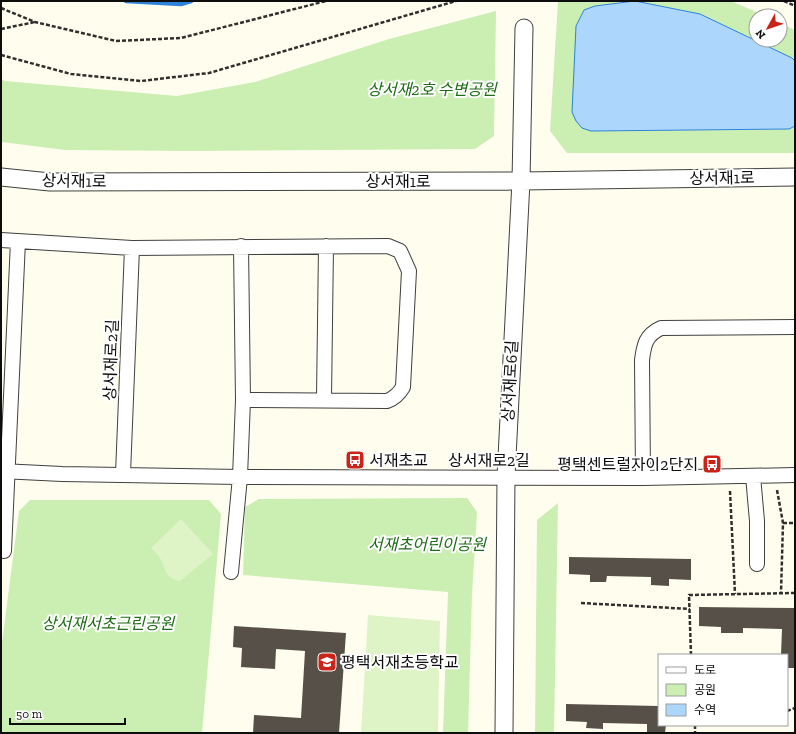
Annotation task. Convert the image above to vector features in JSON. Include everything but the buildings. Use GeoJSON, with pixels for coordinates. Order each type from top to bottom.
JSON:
{"type":"FeatureCollection","features":[{"type":"Feature","properties":{"kind":"street","name":"상서재로6길"},"geometry":{"type":"LineString","coordinates":[[504,733],[506,477],[521,181],[524,28]]}},
{"type":"Feature","properties":{"kind":"street","name":"상서재1로"},"geometry":{"type":"LineString","coordinates":[[1,177],[50,182],[521,181],[795,177]]}},
{"type":"Feature","properties":{"kind":"street"},"geometry":{"type":"LineString","coordinates":[[1,240],[132,248],[388,246],[400,251],[405,259],[409,271],[403,387],[400,392],[387,401],[324,399],[243,400]]}},
{"type":"Feature","properties":{"kind":"street"},"geometry":{"type":"LineString","coordinates":[[4,551],[4,472],[18,241]]}},
{"type":"Feature","properties":{"kind":"street"},"geometry":{"type":"LineString","coordinates":[[231,572],[240,477],[243,400],[241,246]]}},
{"type":"Feature","properties":{"kind":"street"},"geometry":{"type":"LineString","coordinates":[[324,399],[326,246]]}},
{"type":"Feature","properties":{"kind":"street","name":"상서재로2길"},"geometry":{"type":"LineString","coordinates":[[123,474],[132,248]]}},
{"type":"Feature","properties":{"kind":"street"},"geometry":{"type":"LineString","coordinates":[[642,478],[642,360],[643,346],[648,336],[661,328],[795,327]]}},
{"type":"Feature","properties":{"kind":"street","name":"상서재로2길"},"geometry":{"type":"LineString","coordinates":[[4,472],[240,477],[642,478],[795,475]]}},
{"type":"Feature","properties":{"kind":"street"},"geometry":{"type":"LineString","coordinates":[[753,476],[757,521],[757,564]]}},
{"type":"Feature","properties":{"kind":"path"},"geometry":{"type":"LineString","coordinates":[[1,8],[36,22],[116,40],[181,38],[326,1]]}},
{"type":"Feature","properties":{"kind":"path"},"geometry":{"type":"LineString","coordinates":[[1,55],[71,74],[141,81],[201,74],[456,1]]}},
{"type":"Feature","properties":{"kind":"path"},"geometry":{"type":"LineString","coordinates":[[784,1],[795,6]]}},
{"type":"Feature","properties":{"kind":"path"},"geometry":{"type":"LineString","coordinates":[[1,29],[36,22]]}},
{"type":"Feature","properties":{"kind":"path"},"geometry":{"type":"LineString","coordinates":[[729,476],[735,594]]}},
{"type":"Feature","properties":{"kind":"path"},"geometry":{"type":"LineString","coordinates":[[774,476],[783,523],[781,594]]}},
{"type":"Feature","properties":{"kind":"path"},"geometry":{"type":"LineString","coordinates":[[783,523],[795,523]]}},
{"type":"Feature","properties":{"kind":"path"},"geometry":{"type":"LineString","coordinates":[[691,654],[689,595],[795,593]]}},
{"type":"Feature","properties":{"kind":"path"},"geometry":{"type":"LineString","coordinates":[[581,603],[690,609]]}},
{"type":"Feature","properties":{"kind":"green space"},"geometry":{"type":"Polygon","coordinates":[[[558,1],[731,1],[748,8],[748,48],[788,48],[788,27],[795,30],[795,61],[792,57],[591,131],[789,129],[795,126],[795,153],[567,153],[550,131],[558,1]]]}},
{"type":"Feature","properties":{"kind":"green space","name":"상서재2호 수변공원"},"geometry":{"type":"Polygon","coordinates":[[[496,11],[494,136],[475,149],[190,151],[65,150],[1,142],[1,79],[5,81],[177,96],[255,82],[389,39],[496,11]]]}},
{"type":"Feature","properties":{"kind":"green space","name":"서재초어린이공원"},"geometry":{"type":"Polygon","coordinates":[[[467,498],[477,512],[472,594],[468,733],[443,733],[448,592],[243,575],[245,507],[259,499],[467,498]]]}},
{"type":"Feature","properties":{"kind":"green space","name":"상서재서초근린공원"},"geometry":{"type":"Polygon","coordinates":[[[30,500],[209,500],[221,514],[202,733],[1,733],[1,650],[19,511],[30,500]]]}},
{"type":"Feature","properties":{"kind":"green space"},"geometry":{"type":"Polygon","coordinates":[[[558,503],[554,733],[535,733],[537,520],[558,503]]]}},
{"type":"Feature","properties":{"kind":"green space"},"geometry":{"type":"Polygon","coordinates":[[[181,519],[213,554],[180,581],[168,576],[160,558],[151,548],[181,519]]]}},
{"type":"Feature","properties":{"kind":"green space"},"geometry":{"type":"Polygon","coordinates":[[[368,615],[440,621],[438,733],[361,733],[368,615]]]}},
{"type":"Feature","properties":{"kind":"water"},"geometry":{"type":"Polygon","coordinates":[[[635,1],[700,14],[748,37],[748,48],[771,48],[792,58],[795,61],[795,126],[789,129],[591,131],[582,128],[576,121],[572,112],[576,26],[584,10],[595,6],[635,1]]]}},
{"type":"Feature","properties":{"kind":"waterway"},"geometry":{"type":"LineString","coordinates":[[126,1],[181,4],[191,1]]}},
{"type":"Feature","properties":{"kind":"place","name":"서재초교"},"geometry":{"type":"Point","coordinates":[355,460]}},
{"type":"Feature","properties":{"kind":"place","name":"평택센트럴자이2단지"},"geometry":{"type":"Point","coordinates":[712,464]}},
{"type":"Feature","properties":{"kind":"place","name":"평택서재초등학교"},"geometry":{"type":"Point","coordinates":[327,662]}}]}
